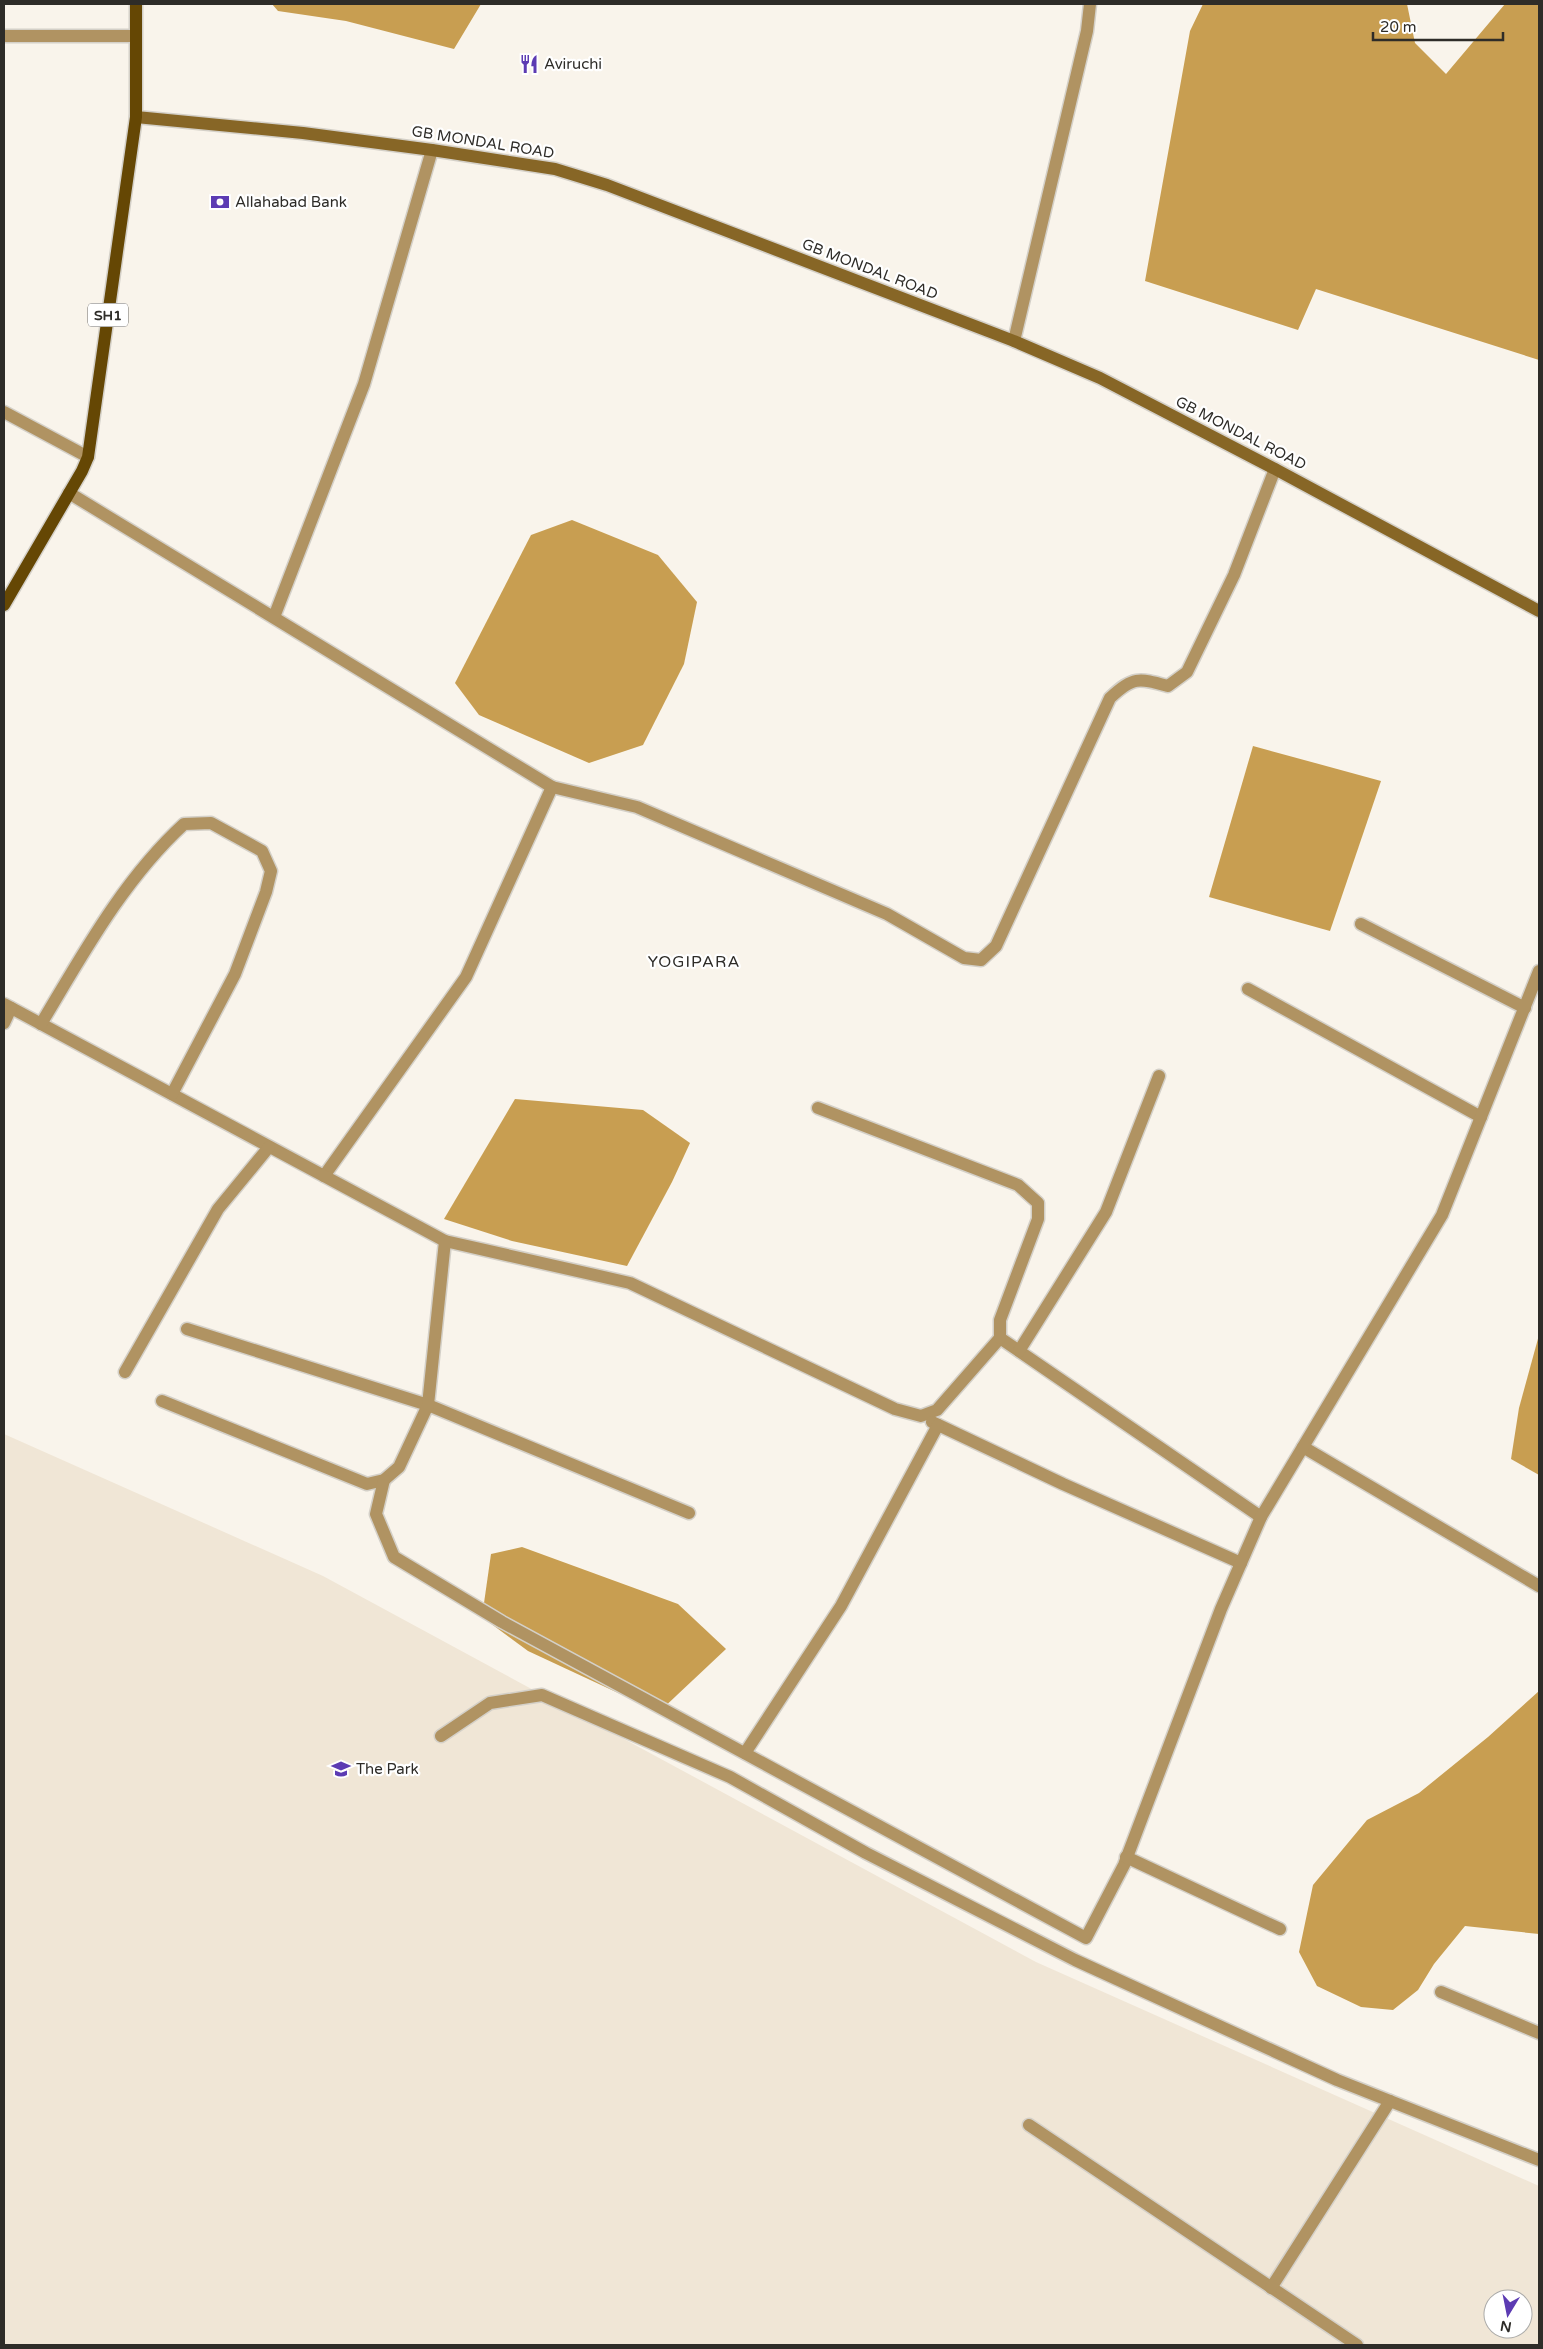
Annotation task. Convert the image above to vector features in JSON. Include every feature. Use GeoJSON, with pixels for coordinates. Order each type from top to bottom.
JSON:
{"type":"FeatureCollection","features":[{"type":"Feature","properties":{"kind":"main road","name":"SH1"},"geometry":{"type":"LineString","coordinates":[[4,605],[88,457],[136,117],[136,4]]}},
{"type":"Feature","properties":{"kind":"street"},"geometry":{"type":"LineString","coordinates":[[1014,341],[1087,31],[1090,4]]}},
{"type":"Feature","properties":{"kind":"street"},"geometry":{"type":"LineString","coordinates":[[4,36],[135,36]]}},
{"type":"Feature","properties":{"kind":"street","name":"GB MONDAL ROAD"},"geometry":{"type":"LineString","coordinates":[[136,117],[303,133],[432,150],[555,169],[606,185],[1014,341],[1100,378],[1275,469],[1539,611]]}},
{"type":"Feature","properties":{"kind":"street"},"geometry":{"type":"LineString","coordinates":[[274,617],[364,384],[432,150]]}},
{"type":"Feature","properties":{"kind":"street"},"geometry":{"type":"LineString","coordinates":[[4,412],[88,457]]}},
{"type":"Feature","properties":{"kind":"street"},"geometry":{"type":"LineString","coordinates":[[68,493],[552,787],[637,807],[887,914],[964,958],[981,960],[996,946],[1110,698],[1124,684],[1144,680],[1168,686],[1187,672],[1234,576],[1275,469]]}},
{"type":"Feature","properties":{"kind":"street"},"geometry":{"type":"LineString","coordinates":[[324,1176],[466,977],[552,787]]}},
{"type":"Feature","properties":{"kind":"street"},"geometry":{"type":"LineString","coordinates":[[41,1024],[101,924],[165,841],[184,824],[211,824],[262,852],[271,871],[266,892],[235,974],[172,1094]]}},
{"type":"Feature","properties":{"kind":"street"},"geometry":{"type":"LineString","coordinates":[[1361,924],[1525,1008]]}},
{"type":"Feature","properties":{"kind":"street"},"geometry":{"type":"LineString","coordinates":[[384,1480],[376,1514],[394,1557],[502,1622],[1086,1938],[1126,1857],[1221,1609],[1261,1517],[1442,1216],[1539,971]]}},
{"type":"Feature","properties":{"kind":"street"},"geometry":{"type":"LineString","coordinates":[[1248,989],[1481,1117]]}},
{"type":"Feature","properties":{"kind":"street"},"geometry":{"type":"LineString","coordinates":[[4,1023],[7,1006],[445,1241],[630,1284],[895,1409],[921,1416],[1063,1484],[1241,1562]]}},
{"type":"Feature","properties":{"kind":"street"},"geometry":{"type":"LineString","coordinates":[[1019,1351],[1106,1212],[1159,1076]]}},
{"type":"Feature","properties":{"kind":"street"},"geometry":{"type":"LineString","coordinates":[[818,1108],[1018,1185],[1038,1203],[1038,1219],[1000,1320],[1000,1338],[937,1410],[921,1416]]}},
{"type":"Feature","properties":{"kind":"street"},"geometry":{"type":"LineString","coordinates":[[125,1372],[218,1209],[269,1147]]}},
{"type":"Feature","properties":{"kind":"street"},"geometry":{"type":"LineString","coordinates":[[162,1402],[367,1484],[384,1480],[399,1467],[428,1405],[445,1241]]}},
{"type":"Feature","properties":{"kind":"street"},"geometry":{"type":"LineString","coordinates":[[186,1329],[428,1405],[689,1513]]}},
{"type":"Feature","properties":{"kind":"street"},"geometry":{"type":"LineString","coordinates":[[1000,1338],[1261,1517]]}},
{"type":"Feature","properties":{"kind":"street"},"geometry":{"type":"LineString","coordinates":[[745,1754],[841,1606],[938,1425]]}},
{"type":"Feature","properties":{"kind":"street"},"geometry":{"type":"LineString","coordinates":[[1303,1447],[1539,1586]]}},
{"type":"Feature","properties":{"kind":"street"},"geometry":{"type":"LineString","coordinates":[[441,1736],[490,1702],[542,1695],[730,1777],[866,1853],[1075,1960],[1337,2080],[1539,2160]]}},
{"type":"Feature","properties":{"kind":"street"},"geometry":{"type":"LineString","coordinates":[[1126,1857],[1280,1929]]}},
{"type":"Feature","properties":{"kind":"street"},"geometry":{"type":"LineString","coordinates":[[1441,1992],[1539,2033]]}},
{"type":"Feature","properties":{"kind":"street"},"geometry":{"type":"LineString","coordinates":[[1271,2288],[1390,2101]]}},
{"type":"Feature","properties":{"kind":"street"},"geometry":{"type":"LineString","coordinates":[[1028,2125],[1357,2345]]}},
{"type":"Feature","properties":{"kind":"shaded area"},"geometry":{"type":"Polygon","coordinates":[[[272,4],[481,4],[454,49],[346,21],[278,11],[272,4]]]}},
{"type":"Feature","properties":{"kind":"shaded area"},"geometry":{"type":"Polygon","coordinates":[[[1203,4],[1407,4],[1415,43],[1446,74],[1505,4],[1539,4],[1539,360],[1316,289],[1298,330],[1145,281],[1190,31],[1203,4]]]}},
{"type":"Feature","properties":{"kind":"shaded area"},"geometry":{"type":"Polygon","coordinates":[[[572,520],[658,555],[697,602],[684,664],[643,745],[589,763],[479,715],[455,683],[531,535],[572,520]]]}},
{"type":"Feature","properties":{"kind":"shaded area"},"geometry":{"type":"Polygon","coordinates":[[[1253,746],[1381,781],[1330,931],[1209,897],[1253,746]]]}},
{"type":"Feature","properties":{"kind":"shaded area"},"geometry":{"type":"Polygon","coordinates":[[[515,1099],[643,1110],[690,1143],[672,1182],[627,1266],[512,1241],[444,1219],[515,1099]]]}},
{"type":"Feature","properties":{"kind":"shaded area"},"geometry":{"type":"Polygon","coordinates":[[[1539,1335],[1539,1475],[1511,1459],[1519,1408],[1539,1335]]]}},
{"type":"Feature","properties":{"kind":"shaded area","name":"The Park"},"geometry":{"type":"Polygon","coordinates":[[[4,1434],[323,1576],[1036,1962],[1539,2186],[1539,2345],[4,2345],[4,1434]]]}},
{"type":"Feature","properties":{"kind":"shaded area"},"geometry":{"type":"Polygon","coordinates":[[[522,1547],[678,1604],[726,1649],[659,1712],[528,1651],[482,1617],[491,1554],[522,1547]]]}},
{"type":"Feature","properties":{"kind":"shaded area"},"geometry":{"type":"Polygon","coordinates":[[[1539,1691],[1539,1934],[1465,1926],[1434,1964],[1418,1990],[1393,2010],[1361,2007],[1317,1986],[1299,1952],[1313,1885],[1367,1820],[1419,1793],[1488,1737],[1539,1691]]]}},
{"type":"Feature","properties":{"kind":"place","name":"Aviruchi"},"geometry":{"type":"Point","coordinates":[529,64]}},
{"type":"Feature","properties":{"kind":"place","name":"Allahabad Bank"},"geometry":{"type":"Point","coordinates":[220,202]}},
{"type":"Feature","properties":{"kind":"place","name":"The Park"},"geometry":{"type":"Point","coordinates":[341,1769]}},
{"type":"Feature","properties":{"kind":"district","name":"YOGIPARA"},"geometry":{"type":"Point","coordinates":[694,961]}}]}
